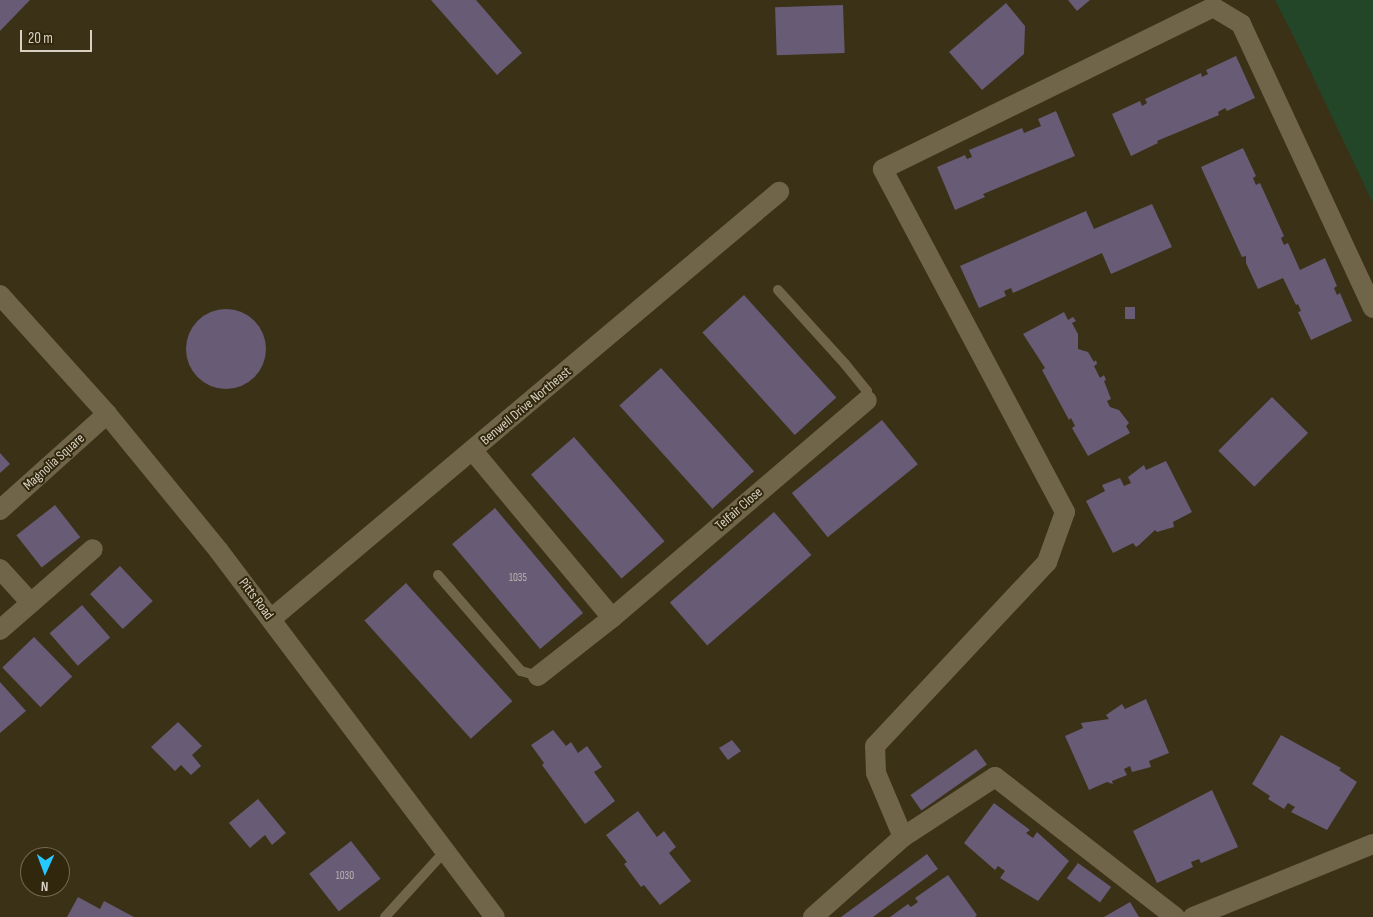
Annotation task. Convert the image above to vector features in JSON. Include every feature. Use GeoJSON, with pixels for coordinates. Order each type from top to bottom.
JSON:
{"type":"FeatureCollection","features":[{"type":"Feature","properties":{"kind":"street"},"geometry":{"type":"LineString","coordinates":[[903,837],[876,773],[876,746],[1047,562],[1065,512],[884,169],[1213,7],[1242,24],[1373,308]]}},
{"type":"Feature","properties":{"kind":"street","name":"Benwell Drive Northeast"},"geometry":{"type":"LineString","coordinates":[[271,620],[779,192]]}},
{"type":"Feature","properties":{"kind":"street","name":"Pitts Road"},"geometry":{"type":"LineString","coordinates":[[0,295],[107,414],[271,620],[495,917]]}},
{"type":"Feature","properties":{"kind":"street","name":"Telfair Close"},"geometry":{"type":"LineString","coordinates":[[538,676],[612,618],[867,400]]}},
{"type":"Feature","properties":{"kind":"street","name":"Magnolia Square"},"geometry":{"type":"LineString","coordinates":[[0,510],[107,414]]}},
{"type":"Feature","properties":{"kind":"street"},"geometry":{"type":"LineString","coordinates":[[473,451],[612,618]]}},
{"type":"Feature","properties":{"kind":"street"},"geometry":{"type":"LineString","coordinates":[[0,630],[93,548]]}},
{"type":"Feature","properties":{"kind":"street"},"geometry":{"type":"LineString","coordinates":[[0,569],[30,603]]}},
{"type":"Feature","properties":{"kind":"street"},"geometry":{"type":"LineString","coordinates":[[813,917],[903,837],[995,777],[1175,917]]}},
{"type":"Feature","properties":{"kind":"street"},"geometry":{"type":"LineString","coordinates":[[1193,917],[1373,844]]}},
{"type":"Feature","properties":{"kind":"lane"},"geometry":{"type":"LineString","coordinates":[[778,290],[867,391],[867,400]]}},
{"type":"Feature","properties":{"kind":"lane"},"geometry":{"type":"LineString","coordinates":[[438,575],[521,671],[538,676]]}},
{"type":"Feature","properties":{"kind":"lane"},"geometry":{"type":"LineString","coordinates":[[385,917],[445,851]]}},
{"type":"Feature","properties":{"kind":"green space"},"geometry":{"type":"Polygon","coordinates":[[[1275,0],[1373,0],[1373,203],[1296,41],[1275,0]]]}},
{"type":"Feature","properties":{"kind":"building"},"geometry":{"type":"Polygon","coordinates":[[[0,0],[30,0],[0,31],[0,0]]]}},
{"type":"Feature","properties":{"kind":"building"},"geometry":{"type":"Polygon","coordinates":[[[431,0],[476,0],[522,53],[497,75],[431,0]]]}},
{"type":"Feature","properties":{"kind":"building"},"geometry":{"type":"Polygon","coordinates":[[[1068,0],[1090,0],[1077,11],[1068,0]]]}},
{"type":"Feature","properties":{"kind":"building"},"geometry":{"type":"Polygon","coordinates":[[[1006,3],[1025,26],[1024,54],[982,90],[949,52],[1006,3]]]}},
{"type":"Feature","properties":{"kind":"building"},"geometry":{"type":"Polygon","coordinates":[[[843,5],[845,53],[777,55],[775,7],[843,5]]]}},
{"type":"Feature","properties":{"kind":"building"},"geometry":{"type":"Polygon","coordinates":[[[1236,56],[1255,98],[1227,111],[1225,108],[1218,112],[1219,115],[1157,141],[1158,143],[1131,156],[1112,114],[1140,101],[1142,106],[1147,103],[1145,99],[1201,73],[1202,77],[1208,74],[1206,70],[1236,56]]]}},
{"type":"Feature","properties":{"kind":"building"},"geometry":{"type":"Polygon","coordinates":[[[1056,111],[1075,156],[983,194],[985,197],[955,210],[937,167],[965,155],[967,159],[972,157],[969,150],[1022,128],[1024,133],[1041,126],[1038,119],[1056,111]]]}},
{"type":"Feature","properties":{"kind":"building"},"geometry":{"type":"Polygon","coordinates":[[[1243,148],[1256,176],[1253,178],[1256,185],[1260,183],[1284,236],[1281,238],[1284,245],[1288,243],[1300,270],[1325,258],[1337,286],[1334,288],[1337,295],[1340,293],[1352,321],[1311,340],[1298,312],[1301,311],[1298,304],[1296,305],[1283,278],[1258,289],[1246,263],[1246,256],[1242,257],[1201,167],[1243,148]]]}},
{"type":"Feature","properties":{"kind":"building"},"geometry":{"type":"Polygon","coordinates":[[[1152,204],[1172,247],[1111,274],[1102,253],[1013,293],[1011,288],[1004,291],[1006,296],[979,308],[960,266],[1086,211],[1094,229],[1152,204]]]}},
{"type":"Feature","properties":{"kind":"building"},"geometry":{"type":"Polygon","coordinates":[[[744,295],[836,398],[795,435],[702,332],[744,295]]]}},
{"type":"Feature","properties":{"kind":"building"},"geometry":{"type":"Polygon","coordinates":[[[1125,307],[1135,307],[1135,319],[1125,319],[1125,307]]]}},
{"type":"Feature","properties":{"kind":"building"},"geometry":{"type":"Polygon","coordinates":[[[226,309],[241,312],[254,321],[263,334],[266,349],[263,364],[254,377],[241,386],[226,389],[211,386],[198,377],[189,364],[186,349],[189,334],[198,321],[211,312],[226,309]]]}},
{"type":"Feature","properties":{"kind":"building"},"geometry":{"type":"Polygon","coordinates":[[[1064,312],[1068,320],[1073,317],[1076,321],[1072,323],[1078,334],[1078,349],[1088,352],[1094,362],[1096,360],[1097,364],[1094,366],[1100,378],[1104,375],[1106,380],[1104,381],[1111,399],[1107,401],[1110,407],[1119,410],[1129,423],[1126,426],[1130,433],[1088,456],[1072,428],[1075,426],[1071,418],[1069,420],[1042,370],[1045,368],[1023,334],[1064,312]]]}},
{"type":"Feature","properties":{"kind":"building"},"geometry":{"type":"Polygon","coordinates":[[[661,368],[754,471],[712,509],[619,405],[661,368]]]}},
{"type":"Feature","properties":{"kind":"building"},"geometry":{"type":"Polygon","coordinates":[[[1272,397],[1308,433],[1254,487],[1218,451],[1272,397]]]}},
{"type":"Feature","properties":{"kind":"building"},"geometry":{"type":"Polygon","coordinates":[[[882,420],[918,464],[828,537],[792,493],[882,420]]]}},
{"type":"Feature","properties":{"kind":"building"},"geometry":{"type":"Polygon","coordinates":[[[574,437],[665,541],[622,579],[531,474],[574,437]]]}},
{"type":"Feature","properties":{"kind":"building"},"geometry":{"type":"Polygon","coordinates":[[[0,453],[10,464],[0,473],[0,453]]]}},
{"type":"Feature","properties":{"kind":"building"},"geometry":{"type":"Polygon","coordinates":[[[1166,461],[1192,512],[1173,522],[1174,527],[1157,532],[1155,530],[1136,547],[1133,543],[1113,553],[1086,501],[1105,491],[1102,485],[1120,478],[1124,486],[1131,483],[1128,477],[1144,465],[1146,470],[1166,461]]]}},
{"type":"Feature","properties":{"kind":"building"},"geometry":{"type":"Polygon","coordinates":[[[55,505],[80,537],[42,567],[16,535],[55,505]]]}},
{"type":"Feature","properties":{"kind":"building"},"geometry":{"type":"Polygon","coordinates":[[[495,508],[583,613],[540,649],[452,544],[495,508]]]}},
{"type":"Feature","properties":{"kind":"building"},"geometry":{"type":"Polygon","coordinates":[[[774,512],[811,555],[707,646],[670,603],[774,512]]]}},
{"type":"Feature","properties":{"kind":"building"},"geometry":{"type":"Polygon","coordinates":[[[120,566],[153,601],[123,629],[90,594],[120,566]]]}},
{"type":"Feature","properties":{"kind":"building"},"geometry":{"type":"Polygon","coordinates":[[[406,583],[512,701],[471,739],[364,620],[406,583]]]}},
{"type":"Feature","properties":{"kind":"building"},"geometry":{"type":"Polygon","coordinates":[[[82,605],[110,637],[78,666],[50,633],[82,605]]]}},
{"type":"Feature","properties":{"kind":"building"},"geometry":{"type":"Polygon","coordinates":[[[34,637],[72,677],[41,707],[2,668],[34,637]]]}},
{"type":"Feature","properties":{"kind":"building"},"geometry":{"type":"Polygon","coordinates":[[[0,682],[26,711],[0,733],[0,682]]]}},
{"type":"Feature","properties":{"kind":"building"},"geometry":{"type":"Polygon","coordinates":[[[1146,699],[1169,753],[1149,761],[1151,767],[1132,772],[1130,766],[1124,769],[1127,775],[1112,781],[1113,784],[1107,782],[1089,790],[1065,736],[1083,728],[1081,723],[1109,719],[1106,715],[1122,704],[1125,709],[1146,699]]]}},
{"type":"Feature","properties":{"kind":"building"},"geometry":{"type":"Polygon","coordinates":[[[178,722],[202,746],[192,755],[201,766],[191,775],[181,765],[175,771],[151,747],[178,722]]]}},
{"type":"Feature","properties":{"kind":"building"},"geometry":{"type":"Polygon","coordinates":[[[553,730],[566,746],[571,742],[578,753],[587,746],[602,767],[594,772],[615,801],[585,824],[542,765],[544,763],[531,745],[553,730]]]}},
{"type":"Feature","properties":{"kind":"building"},"geometry":{"type":"Polygon","coordinates":[[[1281,735],[1341,768],[1339,770],[1357,782],[1327,830],[1291,812],[1295,807],[1288,803],[1284,809],[1268,799],[1270,796],[1252,784],[1281,735]]]}},
{"type":"Feature","properties":{"kind":"building"},"geometry":{"type":"Polygon","coordinates":[[[732,740],[741,751],[728,760],[719,748],[732,740]]]}},
{"type":"Feature","properties":{"kind":"building"},"geometry":{"type":"Polygon","coordinates":[[[976,749],[987,765],[921,810],[910,795],[976,749]]]}},
{"type":"Feature","properties":{"kind":"building"},"geometry":{"type":"Polygon","coordinates":[[[1212,790],[1238,847],[1201,863],[1199,859],[1191,862],[1193,867],[1157,883],[1133,831],[1212,790]]]}},
{"type":"Feature","properties":{"kind":"building"},"geometry":{"type":"Polygon","coordinates":[[[258,799],[286,833],[272,845],[265,835],[250,848],[229,823],[258,799]]]}},
{"type":"Feature","properties":{"kind":"building"},"geometry":{"type":"Polygon","coordinates":[[[994,803],[1030,830],[1026,833],[1033,838],[1037,832],[1069,861],[1038,901],[1000,878],[1005,871],[998,866],[995,870],[964,843],[994,803]]]}},
{"type":"Feature","properties":{"kind":"building"},"geometry":{"type":"Polygon","coordinates":[[[638,811],[657,837],[664,831],[676,847],[669,853],[691,881],[660,905],[644,885],[641,887],[624,864],[627,862],[606,835],[638,811]]]}},
{"type":"Feature","properties":{"kind":"building"},"geometry":{"type":"Polygon","coordinates":[[[351,841],[381,879],[339,911],[309,874],[351,841]]]}},
{"type":"Feature","properties":{"kind":"building"},"geometry":{"type":"Polygon","coordinates":[[[927,854],[938,869],[873,917],[841,917],[927,854]]]}},
{"type":"Feature","properties":{"kind":"building"},"geometry":{"type":"Polygon","coordinates":[[[1078,863],[1111,887],[1100,902],[1067,878],[1078,863]]]}},
{"type":"Feature","properties":{"kind":"building"},"geometry":{"type":"Polygon","coordinates":[[[948,875],[977,915],[975,917],[890,917],[908,904],[911,907],[918,902],[915,898],[948,875]]]}},
{"type":"Feature","properties":{"kind":"building"},"geometry":{"type":"Polygon","coordinates":[[[78,897],[100,909],[104,901],[134,917],[67,917],[78,897]]]}},
{"type":"Feature","properties":{"kind":"building"},"geometry":{"type":"Polygon","coordinates":[[[1130,902],[1139,917],[1104,917],[1130,902]]]}}]}
